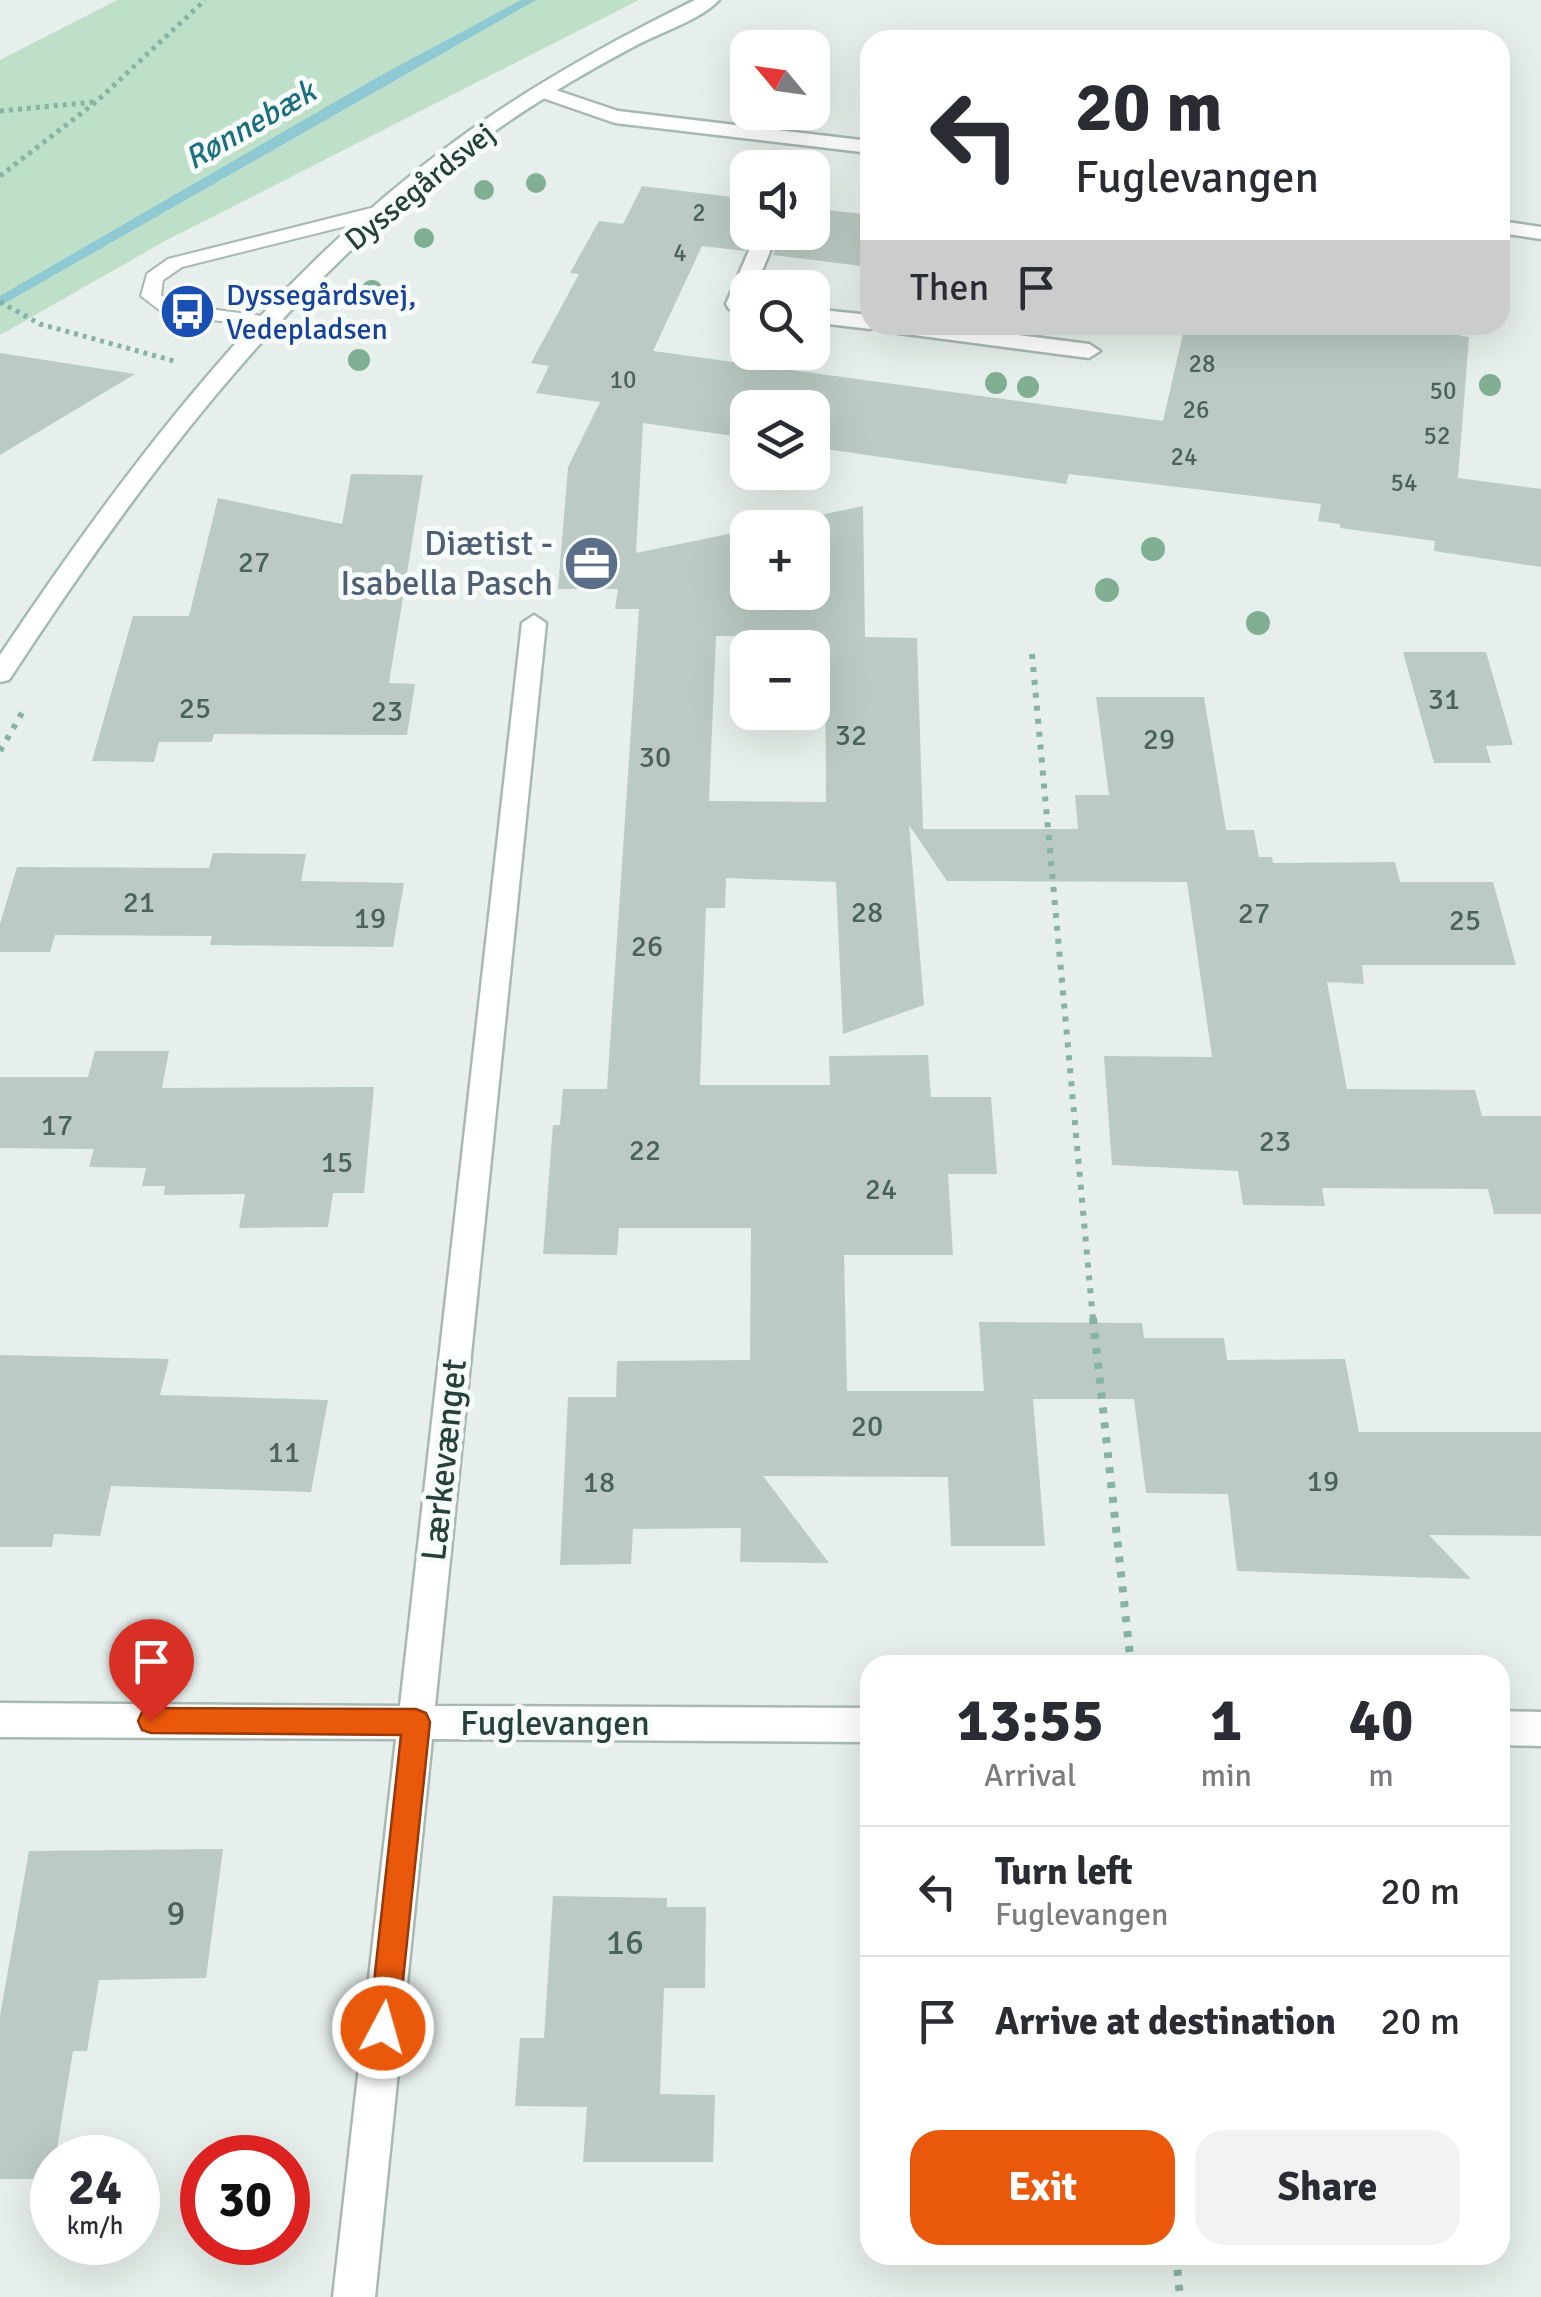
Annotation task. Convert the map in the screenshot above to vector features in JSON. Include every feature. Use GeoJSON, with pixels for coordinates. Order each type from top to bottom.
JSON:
{"type":"FeatureCollection","features":[{"type":"Feature","properties":{"kind":"street","name":"Dyssegårdsvej"},"geometry":{"type":"LineString","coordinates":[[0,674],[76,557],[152,455],[270,324],[384,211],[541,91],[710,0]]}},
{"type":"Feature","properties":{"kind":"street"},"geometry":{"type":"LineString","coordinates":[[541,91],[615,116],[804,146],[860,147]]}},
{"type":"Feature","properties":{"kind":"street"},"geometry":{"type":"LineString","coordinates":[[1510,228],[1541,232]]}},
{"type":"Feature","properties":{"kind":"street"},"geometry":{"type":"LineString","coordinates":[[830,316],[860,321]]}},
{"type":"Feature","properties":{"kind":"street"},"geometry":{"type":"LineString","coordinates":[[967,335],[1088,351]]}},
{"type":"Feature","properties":{"kind":"street","name":"Lærkevænget"},"geometry":{"type":"LineString","coordinates":[[354,2297],[534,623]]}},
{"type":"Feature","properties":{"kind":"street","name":"Fuglevangen"},"geometry":{"type":"LineString","coordinates":[[0,1720],[860,1725]]}},
{"type":"Feature","properties":{"kind":"street"},"geometry":{"type":"LineString","coordinates":[[1510,1728],[1541,1729]]}},
{"type":"Feature","properties":{"kind":"lane"},"geometry":{"type":"LineString","coordinates":[[270,324],[166,309],[150,296],[154,278],[174,263],[384,211]]}},
{"type":"Feature","properties":{"kind":"path"},"geometry":{"type":"LineString","coordinates":[[0,176],[96,102],[205,0]]}},
{"type":"Feature","properties":{"kind":"path"},"geometry":{"type":"LineString","coordinates":[[0,111],[96,102]]}},
{"type":"Feature","properties":{"kind":"path"},"geometry":{"type":"LineString","coordinates":[[0,302],[40,324],[190,366]]}},
{"type":"Feature","properties":{"kind":"path"},"geometry":{"type":"LineString","coordinates":[[1032,654],[1090,1292],[1130,1655]]}},
{"type":"Feature","properties":{"kind":"path"},"geometry":{"type":"LineString","coordinates":[[0,751],[26,708]]}},
{"type":"Feature","properties":{"kind":"path"},"geometry":{"type":"LineString","coordinates":[[1177,2265],[1180,2297]]}},
{"type":"Feature","properties":{"kind":"green space"},"geometry":{"type":"Polygon","coordinates":[[[117,0],[639,0],[165,241],[0,335],[0,60],[117,0]]]}},
{"type":"Feature","properties":{"kind":"building"},"geometry":{"type":"Polygon","coordinates":[[[642,186],[730,197],[730,249],[702,246],[653,351],[730,362],[730,370],[791,370],[1163,421],[1183,335],[1469,337],[1458,478],[1541,489],[1541,567],[1434,551],[1435,541],[1340,528],[1340,524],[1318,521],[1321,504],[1069,474],[1066,484],[830,450],[830,390],[730,390],[730,435],[643,423],[636,553],[730,534],[730,610],[830,610],[830,513],[863,506],[865,637],[917,638],[923,829],[1078,829],[1075,795],[1109,795],[1096,697],[1204,697],[1226,830],[1254,830],[1259,857],[1272,857],[1273,863],[1395,862],[1400,882],[1493,882],[1516,965],[1362,965],[1364,984],[1327,982],[1347,1089],[1475,1090],[1482,1116],[1541,1116],[1541,1214],[1494,1214],[1488,1189],[1322,1188],[1325,1206],[1243,1205],[1238,1171],[1112,1165],[1104,1056],[1212,1057],[1187,882],[947,881],[909,825],[924,1005],[843,1034],[836,882],[726,878],[725,908],[706,908],[700,1085],[830,1085],[829,1056],[928,1055],[931,1097],[991,1097],[997,1174],[948,1174],[953,1255],[844,1255],[847,1391],[984,1391],[979,1322],[1142,1323],[1144,1338],[1224,1338],[1227,1360],[1345,1359],[1359,1432],[1541,1432],[1541,1536],[1429,1535],[1471,1579],[1237,1571],[1228,1494],[1146,1493],[1134,1399],[1033,1399],[1045,1546],[951,1546],[948,1477],[763,1476],[829,1563],[740,1562],[741,1528],[633,1529],[631,1564],[560,1565],[568,1397],[616,1397],[617,1361],[750,1360],[751,1228],[619,1228],[617,1255],[543,1254],[553,1125],[560,1125],[563,1089],[607,1089],[639,609],[615,609],[618,589],[558,589],[568,467],[600,402],[536,393],[549,366],[531,363],[579,274],[570,273],[599,221],[623,224],[642,186]]]}},
{"type":"Feature","properties":{"kind":"building"},"geometry":{"type":"Polygon","coordinates":[[[830,210],[860,214],[860,266],[773,255],[775,250],[830,250],[830,210]]]}},
{"type":"Feature","properties":{"kind":"building"},"geometry":{"type":"Polygon","coordinates":[[[0,353],[135,374],[0,455],[0,353]]]}},
{"type":"Feature","properties":{"kind":"building"},"geometry":{"type":"Polygon","coordinates":[[[351,474],[423,475],[389,683],[415,684],[407,735],[214,734],[212,742],[159,742],[154,762],[92,761],[133,616],[189,616],[218,498],[342,524],[351,474]]]}},
{"type":"Feature","properties":{"kind":"building"},"geometry":{"type":"Polygon","coordinates":[[[1403,652],[1486,652],[1513,745],[1486,746],[1491,763],[1434,763],[1403,652]]]}},
{"type":"Feature","properties":{"kind":"building"},"geometry":{"type":"Polygon","coordinates":[[[213,853],[306,854],[301,881],[404,883],[393,947],[210,945],[212,936],[55,935],[50,952],[0,952],[0,924],[17,867],[209,868],[213,853]]]}},
{"type":"Feature","properties":{"kind":"building"},"geometry":{"type":"Polygon","coordinates":[[[95,1051],[169,1051],[162,1088],[374,1087],[364,1193],[333,1193],[328,1227],[239,1228],[245,1194],[164,1195],[165,1186],[142,1186],[146,1168],[89,1167],[94,1149],[0,1148],[0,1077],[88,1077],[95,1051]]]}},
{"type":"Feature","properties":{"kind":"building"},"geometry":{"type":"Polygon","coordinates":[[[0,1355],[169,1359],[160,1395],[328,1400],[311,1492],[111,1486],[100,1536],[54,1534],[52,1547],[0,1547],[0,1355]]]}},
{"type":"Feature","properties":{"kind":"building"},"geometry":{"type":"Polygon","coordinates":[[[223,1849],[206,1978],[99,1980],[87,2051],[73,2051],[59,2135],[30,2135],[30,2179],[0,2179],[0,2016],[29,1851],[223,1849]]]}},
{"type":"Feature","properties":{"kind":"building"},"geometry":{"type":"Polygon","coordinates":[[[553,1896],[667,1898],[667,1907],[706,1907],[705,1988],[664,1988],[660,2094],[715,2095],[713,2162],[583,2162],[587,2107],[515,2106],[520,2038],[544,2038],[553,1896]]]}},
{"type":"Feature","properties":{"kind":"waterway","name":"Rønnebæk"},"geometry":{"type":"LineString","coordinates":[[0,302],[383,80],[530,0]]}},
{"type":"Feature","properties":{"kind":"place","name":"Dyssegårdsvej, Vedepladsen"},"geometry":{"type":"Point","coordinates":[187,312]}},
{"type":"Feature","properties":{"kind":"place","name":"Diætist - Isabella Pasch"},"geometry":{"type":"Point","coordinates":[592,563]}},
{"type":"Feature","properties":{"kind":"route"},"geometry":{"type":"LineString","coordinates":[[151,1721],[416,1722],[383,2028]]}}]}
